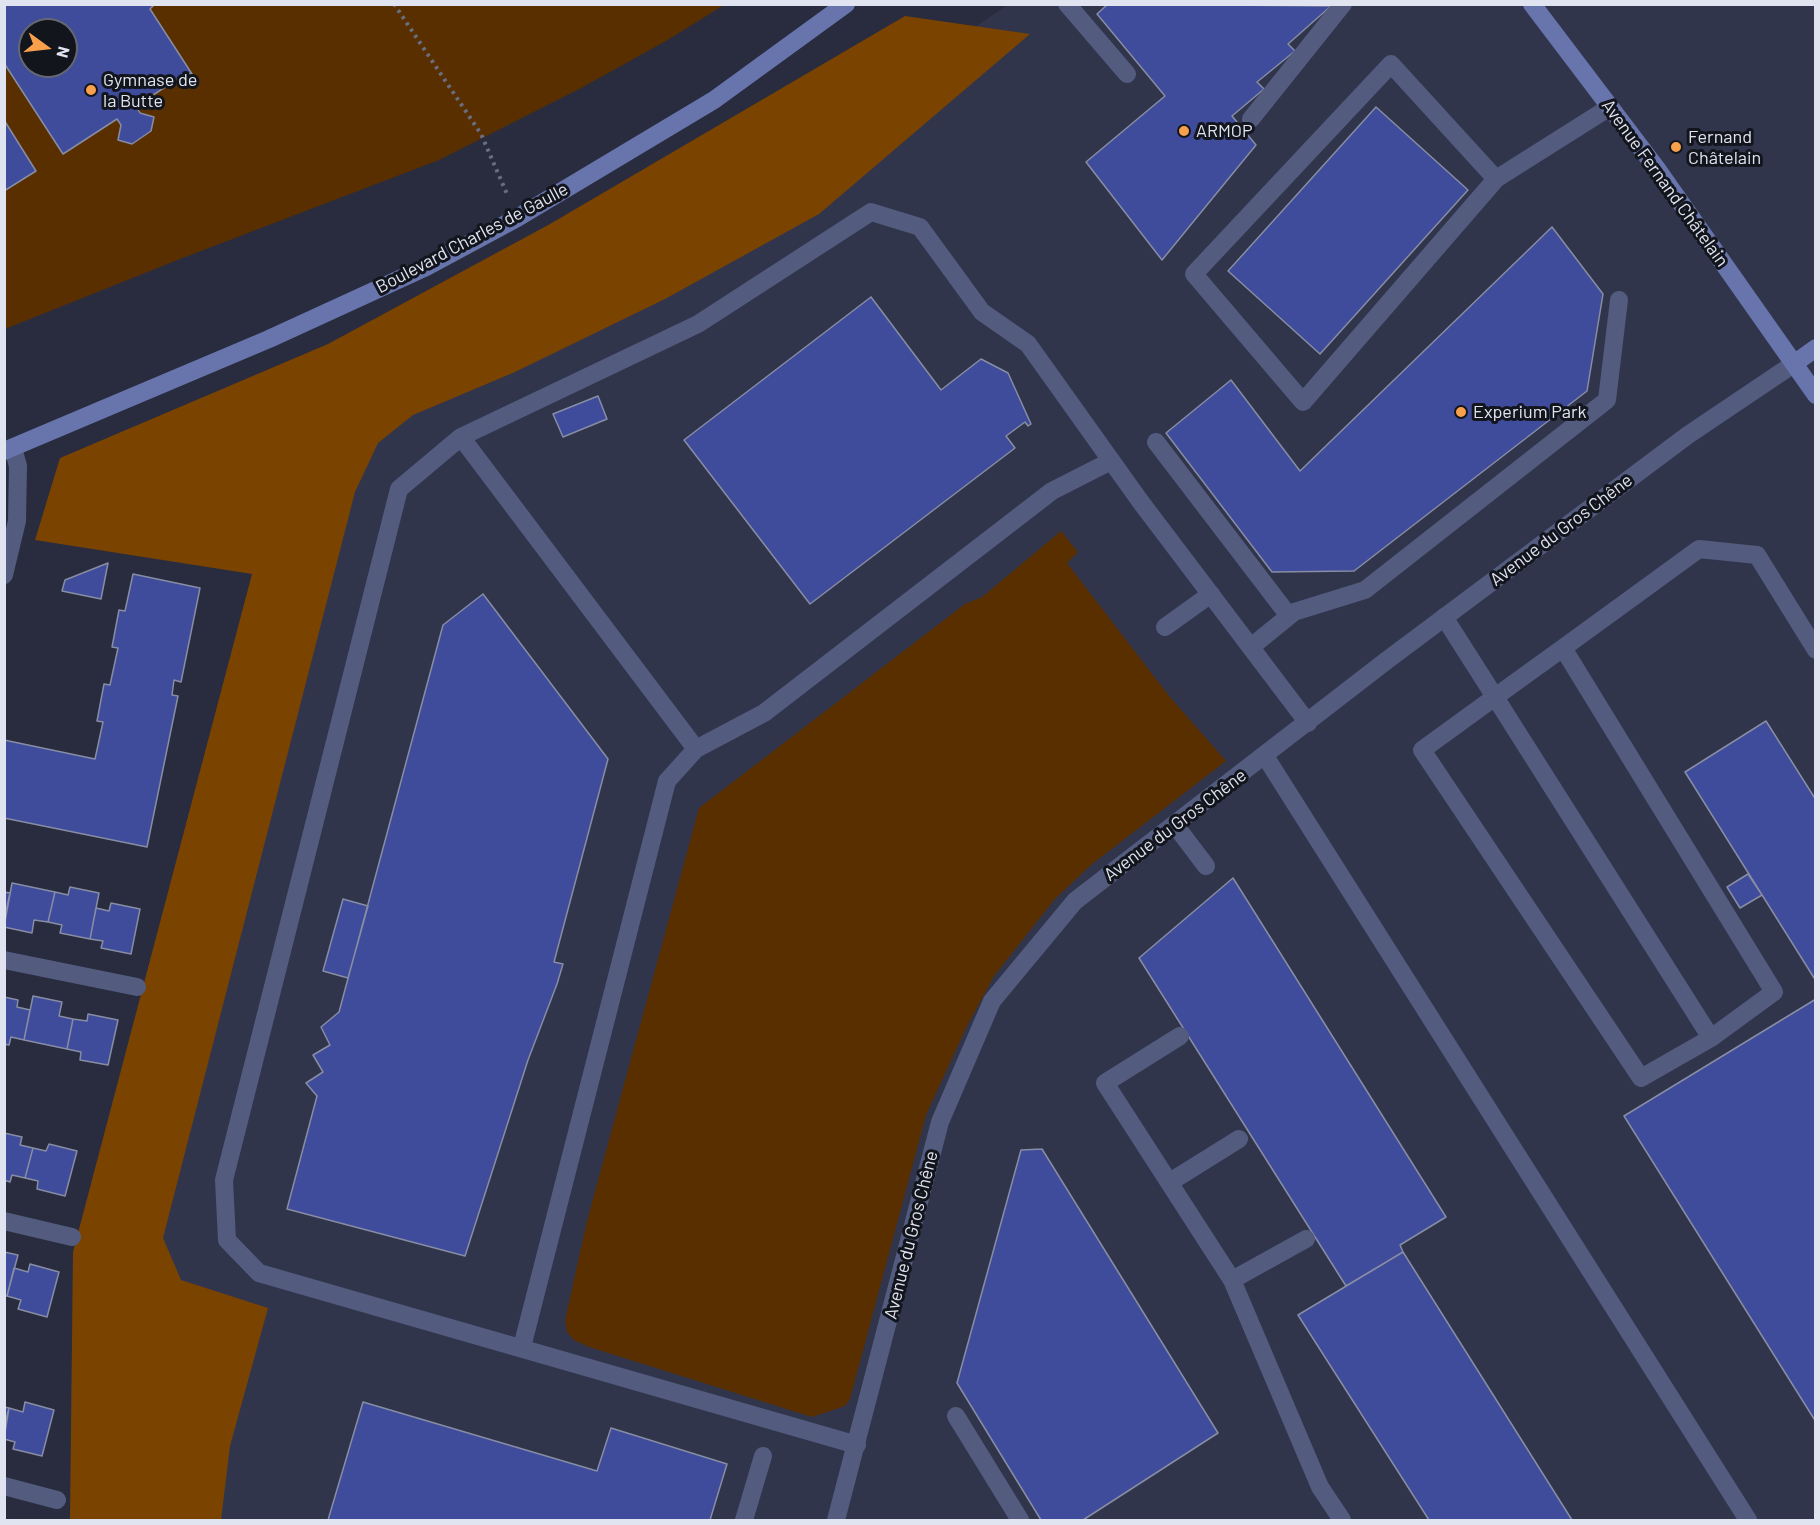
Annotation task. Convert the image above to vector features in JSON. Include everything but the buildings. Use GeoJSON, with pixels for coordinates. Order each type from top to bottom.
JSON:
{"type":"FeatureCollection","features":[{"type":"Feature","properties":{"kind":"street","name":"Boulevard Charles de Gaulle"},"geometry":{"type":"LineString","coordinates":[[9,450],[269,339],[426,267],[517,218],[714,100],[846,4]]}},
{"type":"Feature","properties":{"kind":"street"},"geometry":{"type":"LineString","coordinates":[[1067,4],[1127,74]]}},
{"type":"Feature","properties":{"kind":"street"},"geometry":{"type":"LineString","coordinates":[[1251,119],[1343,4]]}},
{"type":"Feature","properties":{"kind":"street","name":"Avenue Fernand Châtelain"},"geometry":{"type":"LineString","coordinates":[[1532,4],[1610,107],[1815,394]]}},
{"type":"Feature","properties":{"kind":"street"},"geometry":{"type":"LineString","coordinates":[[1496,178],[1390,64],[1194,274],[1303,402],[1496,178],[1610,107]]}},
{"type":"Feature","properties":{"kind":"street"},"geometry":{"type":"LineString","coordinates":[[856,1445],[259,1273],[227,1240],[224,1180],[399,489],[461,437],[698,324],[871,212],[920,226],[982,312],[1028,344],[1111,461],[1308,723]]}},
{"type":"Feature","properties":{"kind":"street"},"geometry":{"type":"LineString","coordinates":[[1251,647],[1294,612],[1365,590],[1606,399],[1619,300]]}},
{"type":"Feature","properties":{"kind":"street","name":"Avenue du Gros Chêne"},"geometry":{"type":"LineString","coordinates":[[836,1521],[940,1122],[992,1001],[1075,901],[1444,617],[1688,435],[1815,348]]}},
{"type":"Feature","properties":{"kind":"street"},"geometry":{"type":"LineString","coordinates":[[461,437],[696,749]]}},
{"type":"Feature","properties":{"kind":"street"},"geometry":{"type":"LineString","coordinates":[[1155,442],[1289,616]]}},
{"type":"Feature","properties":{"kind":"street"},"geometry":{"type":"LineString","coordinates":[[4,575],[17,521],[18,466],[9,450]]}},
{"type":"Feature","properties":{"kind":"street"},"geometry":{"type":"LineString","coordinates":[[522,1347],[667,780],[696,749],[764,713],[1052,491],[1111,461]]}},
{"type":"Feature","properties":{"kind":"street"},"geometry":{"type":"LineString","coordinates":[[1563,648],[1774,992],[1711,1038],[1641,1078],[1422,750],[1495,697],[1700,549],[1757,555],[1815,650]]}},
{"type":"Feature","properties":{"kind":"street"},"geometry":{"type":"LineString","coordinates":[[1165,627],[1211,594]]}},
{"type":"Feature","properties":{"kind":"street"},"geometry":{"type":"LineString","coordinates":[[1444,617],[1711,1038]]}},
{"type":"Feature","properties":{"kind":"street"},"geometry":{"type":"LineString","coordinates":[[1264,756],[1748,1521]]}},
{"type":"Feature","properties":{"kind":"street"},"geometry":{"type":"LineString","coordinates":[[1175,825],[1206,866]]}},
{"type":"Feature","properties":{"kind":"street"},"geometry":{"type":"LineString","coordinates":[[4,960],[136,987]]}},
{"type":"Feature","properties":{"kind":"street"},"geometry":{"type":"LineString","coordinates":[[1180,1036],[1105,1083],[1232,1280],[1320,1486],[1342,1521]]}},
{"type":"Feature","properties":{"kind":"street"},"geometry":{"type":"LineString","coordinates":[[1170,1182],[1239,1139]]}},
{"type":"Feature","properties":{"kind":"street"},"geometry":{"type":"LineString","coordinates":[[4,1221],[72,1237]]}},
{"type":"Feature","properties":{"kind":"street"},"geometry":{"type":"LineString","coordinates":[[1232,1280],[1306,1239]]}},
{"type":"Feature","properties":{"kind":"street"},"geometry":{"type":"LineString","coordinates":[[956,1416],[1020,1521]]}},
{"type":"Feature","properties":{"kind":"street"},"geometry":{"type":"LineString","coordinates":[[744,1521],[763,1456]]}},
{"type":"Feature","properties":{"kind":"street"},"geometry":{"type":"LineString","coordinates":[[4,1486],[57,1500]]}},
{"type":"Feature","properties":{"kind":"path"},"geometry":{"type":"LineString","coordinates":[[394,4],[481,134],[517,218]]}},
{"type":"Feature","properties":{"kind":"shaded area"},"geometry":{"type":"Polygon","coordinates":[[[5,5],[724,5],[666,41],[583,87],[439,160],[5,329],[5,5]]]}},
{"type":"Feature","properties":{"kind":"shaded area"},"geometry":{"type":"Polygon","coordinates":[[[1007,5],[1815,5],[1815,1520],[70,1520],[73,1252],[309,360],[881,92],[1007,5]]]}},
{"type":"Feature","properties":{"kind":"shaded area"},"geometry":{"type":"Polygon","coordinates":[[[905,16],[1030,34],[819,214],[665,299],[515,372],[413,415],[378,443],[355,492],[163,1238],[181,1280],[268,1308],[230,1446],[221,1520],[70,1520],[73,1252],[252,574],[35,540],[60,458],[328,344],[550,224],[905,16]]]}},
{"type":"Feature","properties":{"kind":"shaded area"},"geometry":{"type":"Polygon","coordinates":[[[1061,531],[1078,552],[1067,563],[1169,696],[1226,761],[1092,864],[1054,900],[994,976],[966,1028],[926,1115],[850,1399],[845,1406],[812,1417],[589,1347],[574,1340],[567,1332],[565,1320],[587,1221],[699,808],[965,604],[982,597],[1061,531]]]}},
{"type":"Feature","properties":{"kind":"place","name":"Gymnase de la Butte"},"geometry":{"type":"Point","coordinates":[91,90]}},
{"type":"Feature","properties":{"kind":"place","name":"ARMOP"},"geometry":{"type":"Point","coordinates":[1184,131]}},
{"type":"Feature","properties":{"kind":"place","name":"Fernand Châtelain"},"geometry":{"type":"Point","coordinates":[1676,147]}},
{"type":"Feature","properties":{"kind":"place","name":"Experium Park"},"geometry":{"type":"Point","coordinates":[1461,412]}}]}
